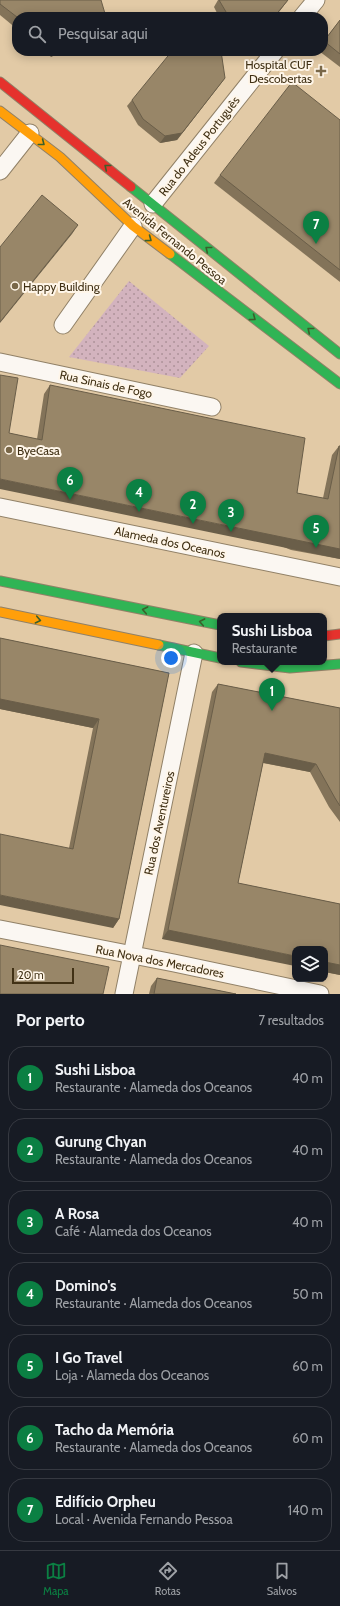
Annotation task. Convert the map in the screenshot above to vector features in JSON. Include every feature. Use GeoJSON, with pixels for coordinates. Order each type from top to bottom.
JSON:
{"type":"FeatureCollection","features":[{"type":"Feature","properties":{"kind":"street"},"geometry":{"type":"LineString","coordinates":[[306,12],[316,0]]}},
{"type":"Feature","properties":{"kind":"street","name":"Rua do Adeus Português"},"geometry":{"type":"LineString","coordinates":[[153,204],[271,56]]}},
{"type":"Feature","properties":{"kind":"street","name":"Avenida Fernando Pessoa"},"geometry":{"type":"LineString","coordinates":[[0,82],[340,354]]}},
{"type":"Feature","properties":{"kind":"street","name":"Avenida Fernando Pessoa"},"geometry":{"type":"LineString","coordinates":[[0,111],[60,157],[133,226],[340,384]]}},
{"type":"Feature","properties":{"kind":"street"},"geometry":{"type":"LineString","coordinates":[[0,171],[30,133]]}},
{"type":"Feature","properties":{"kind":"street"},"geometry":{"type":"LineString","coordinates":[[63,325],[133,226]]}},
{"type":"Feature","properties":{"kind":"street","name":"Rua Sinais de Fogo"},"geometry":{"type":"LineString","coordinates":[[0,362],[212,407]]}},
{"type":"Feature","properties":{"kind":"street","name":"Alameda dos Oceanos"},"geometry":{"type":"LineString","coordinates":[[0,507],[340,577]]}},
{"type":"Feature","properties":{"kind":"street"},"geometry":{"type":"LineString","coordinates":[[0,581],[217,624]]}},
{"type":"Feature","properties":{"kind":"street"},"geometry":{"type":"LineString","coordinates":[[0,612],[217,657]]}},
{"type":"Feature","properties":{"kind":"street"},"geometry":{"type":"LineString","coordinates":[[327,636],[340,634]]}},
{"type":"Feature","properties":{"kind":"street","name":"Rua dos Aventureiros"},"geometry":{"type":"LineString","coordinates":[[124,994],[194,653]]}},
{"type":"Feature","properties":{"kind":"street"},"geometry":{"type":"LineString","coordinates":[[258,665],[298,668],[340,664]]}},
{"type":"Feature","properties":{"kind":"street","name":"Rua Nova dos Mercadores"},"geometry":{"type":"LineString","coordinates":[[0,929],[320,994]]}},
{"type":"Feature","properties":{"kind":"shaded area"},"geometry":{"type":"Polygon","coordinates":[[[129,281],[209,346],[180,378],[69,357],[129,281]]]}},
{"type":"Feature","properties":{"kind":"building"},"geometry":{"type":"Polygon","coordinates":[[[0,0],[101,0],[105,12],[12,13],[0,4],[0,0]]]}},
{"type":"Feature","properties":{"kind":"building"},"geometry":{"type":"Polygon","coordinates":[[[219,0],[288,0],[278,12],[226,12],[219,0]]]}},
{"type":"Feature","properties":{"kind":"building"},"geometry":{"type":"Polygon","coordinates":[[[340,20],[340,54],[328,44],[328,36],[340,20]]]}},
{"type":"Feature","properties":{"kind":"building"},"geometry":{"type":"Polygon","coordinates":[[[168,56],[222,56],[225,78],[182,133],[165,136],[143,119],[132,100],[168,56]]]}},
{"type":"Feature","properties":{"kind":"building"},"geometry":{"type":"Polygon","coordinates":[[[292,82],[340,120],[340,270],[220,175],[292,82]]]}},
{"type":"Feature","properties":{"kind":"building","name":"Happy Building"},"geometry":{"type":"Polygon","coordinates":[[[42,195],[78,225],[0,322],[0,247],[42,195]]]}},
{"type":"Feature","properties":{"kind":"building"},"geometry":{"type":"Polygon","coordinates":[[[0,375],[18,378],[9,433],[42,440],[50,385],[305,438],[297,493],[328,499],[340,446],[340,549],[0,479],[0,375]]]}},
{"type":"Feature","properties":{"kind":"building"},"geometry":{"type":"Polygon","coordinates":[[[0,638],[169,673],[119,919],[0,895],[0,834],[73,849],[99,719],[0,699],[0,638]]]}},
{"type":"Feature","properties":{"kind":"building"},"geometry":{"type":"Polygon","coordinates":[[[218,684],[340,708],[340,806],[316,764],[265,753],[238,883],[340,904],[340,965],[328,963],[328,946],[292,946],[292,955],[168,930],[218,684]]]}},
{"type":"Feature","properties":{"kind":"building"},"geometry":{"type":"Polygon","coordinates":[[[0,945],[109,967],[103,994],[0,994],[0,945]]]}},
{"type":"Feature","properties":{"kind":"building"},"geometry":{"type":"Polygon","coordinates":[[[157,978],[236,994],[154,994],[157,978]]]}},
{"type":"Feature","properties":{"kind":"traffic: fast"},"geometry":{"type":"LineString","coordinates":[[131,187],[340,354]]}},
{"type":"Feature","properties":{"kind":"traffic: fast"},"geometry":{"type":"LineString","coordinates":[[170,254],[340,384]]}},
{"type":"Feature","properties":{"kind":"traffic: fast"},"geometry":{"type":"LineString","coordinates":[[0,581],[217,624]]}},
{"type":"Feature","properties":{"kind":"traffic: fast"},"geometry":{"type":"LineString","coordinates":[[159,645],[217,657]]}},
{"type":"Feature","properties":{"kind":"traffic: fast"},"geometry":{"type":"LineString","coordinates":[[266,665],[290,668],[340,664]]}},
{"type":"Feature","properties":{"kind":"traffic: slow"},"geometry":{"type":"LineString","coordinates":[[0,111],[60,157],[133,226],[170,254]]}},
{"type":"Feature","properties":{"kind":"traffic: slow"},"geometry":{"type":"LineString","coordinates":[[0,612],[159,645]]}},
{"type":"Feature","properties":{"kind":"traffic: jam"},"geometry":{"type":"LineString","coordinates":[[0,82],[131,187]]}},
{"type":"Feature","properties":{"kind":"traffic: jam"},"geometry":{"type":"LineString","coordinates":[[327,636],[340,634]]}},
{"type":"Feature","properties":{"kind":"place","name":"Hospital CUF Descobertas"},"geometry":{"type":"Point","coordinates":[321,71]}},
{"type":"Feature","properties":{"kind":"place","name":"Edifício Orpheu"},"geometry":{"type":"Point","coordinates":[316,244]}},
{"type":"Feature","properties":{"kind":"place","name":"Happy Building"},"geometry":{"type":"Point","coordinates":[15,286]}},
{"type":"Feature","properties":{"kind":"place","name":"ByeCasa"},"geometry":{"type":"Point","coordinates":[9,450]}},
{"type":"Feature","properties":{"kind":"place","name":"Tacho da Memória"},"geometry":{"type":"Point","coordinates":[70,500]}},
{"type":"Feature","properties":{"kind":"place","name":"Domino's"},"geometry":{"type":"Point","coordinates":[139,512]}},
{"type":"Feature","properties":{"kind":"place","name":"Gurung Chyan"},"geometry":{"type":"Point","coordinates":[193,524]}},
{"type":"Feature","properties":{"kind":"place","name":"A Rosa"},"geometry":{"type":"Point","coordinates":[231,532]}},
{"type":"Feature","properties":{"kind":"place","name":"I Go Travel"},"geometry":{"type":"Point","coordinates":[316,548]}},
{"type":"Feature","properties":{"kind":"place","name":"Sushi Lisboa"},"geometry":{"type":"Point","coordinates":[272,711]}}]}
